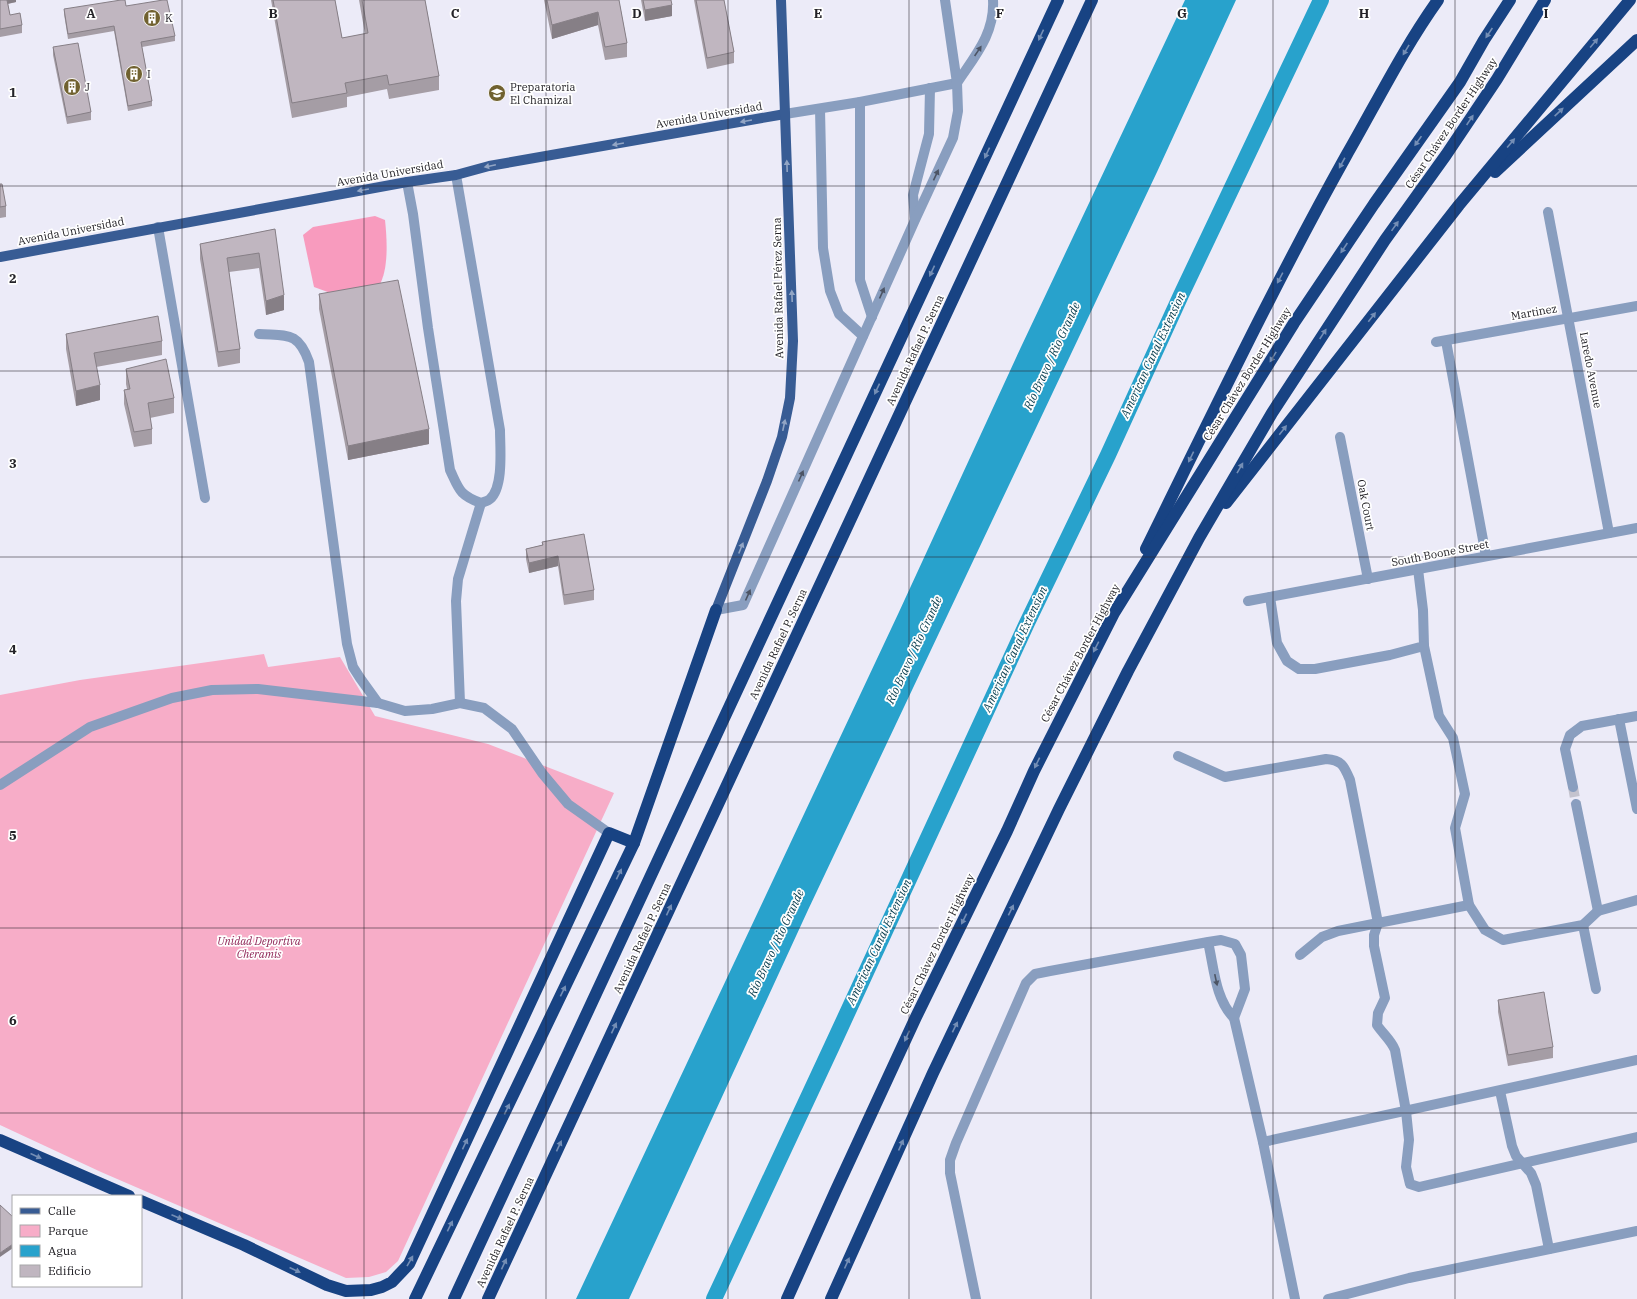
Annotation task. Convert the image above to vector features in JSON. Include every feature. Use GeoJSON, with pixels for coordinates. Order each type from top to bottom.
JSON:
{"type":"FeatureCollection","features":[{"type":"Feature","properties":{"kind":"highway","name":"Avenida Rafael P. Serna"},"geometry":{"type":"LineString","coordinates":[[454,1299],[1058,0]]}},
{"type":"Feature","properties":{"kind":"highway","name":"Avenida Rafael P. Serna"},"geometry":{"type":"LineString","coordinates":[[488,1299],[1092,0]]}},
{"type":"Feature","properties":{"kind":"highway"},"geometry":{"type":"LineString","coordinates":[[1114,613],[1261,313],[1314,213],[1403,54],[1438,0]]}},
{"type":"Feature","properties":{"kind":"highway","name":"César Chávez Border Highway"},"geometry":{"type":"LineString","coordinates":[[787,1299],[916,1017],[1007,831],[1037,765],[1114,613],[1294,323],[1374,204],[1460,82],[1510,0]]}},
{"type":"Feature","properties":{"kind":"highway","name":"César Chávez Border Highway"},"geometry":{"type":"LineString","coordinates":[[831,1299],[933,1073],[1056,816],[1128,671],[1199,538],[1272,412],[1385,240],[1446,155],[1497,79],[1545,0]]}},
{"type":"Feature","properties":{"kind":"highway"},"geometry":{"type":"LineString","coordinates":[[1199,538],[1459,205],[1630,0]]}},
{"type":"Feature","properties":{"kind":"highway"},"geometry":{"type":"LineString","coordinates":[[1459,205],[1637,40]]}},
{"type":"Feature","properties":{"kind":"highway"},"geometry":{"type":"LineString","coordinates":[[415,1299],[634,843],[716,610]]}},
{"type":"Feature","properties":{"kind":"highway"},"geometry":{"type":"LineString","coordinates":[[142,1201],[244,1245],[327,1285],[339,1289],[346,1291],[371,1290],[392,1282],[409,1264],[610,833],[634,843]]}},
{"type":"Feature","properties":{"kind":"highway"},"geometry":{"type":"LineString","coordinates":[[0,1140],[127,1195]]}},
{"type":"Feature","properties":{"kind":"main road","name":"Avenida Rafael Pérez Serna"},"geometry":{"type":"LineString","coordinates":[[716,610],[767,481],[782,437],[790,398],[793,341],[781,0]]}},
{"type":"Feature","properties":{"kind":"main road","name":"Avenida Universidad"},"geometry":{"type":"LineString","coordinates":[[0,256],[407,182],[456,175],[489,166],[785,114]]}},
{"type":"Feature","properties":{"kind":"street"},"geometry":{"type":"LineString","coordinates":[[716,610],[743,605],[953,138],[958,111],[957,83],[945,0]]}},
{"type":"Feature","properties":{"kind":"street"},"geometry":{"type":"LineString","coordinates":[[785,114],[860,102],[957,83],[986,40],[993,8],[993,0]]}},
{"type":"Feature","properties":{"kind":"street"},"geometry":{"type":"LineString","coordinates":[[915,220],[913,195],[929,134],[930,88]]}},
{"type":"Feature","properties":{"kind":"street"},"geometry":{"type":"LineString","coordinates":[[860,102],[860,280],[872,317]]}},
{"type":"Feature","properties":{"kind":"street"},"geometry":{"type":"LineString","coordinates":[[820,109],[823,248],[830,291],[839,314],[863,336]]}},
{"type":"Feature","properties":{"kind":"street"},"geometry":{"type":"LineString","coordinates":[[407,182],[413,214],[428,328],[450,470],[459,489],[466,498],[481,503],[490,499],[496,490],[501,460],[500,430],[456,175]]}},
{"type":"Feature","properties":{"kind":"street","name":"Laredo Avenue"},"geometry":{"type":"LineString","coordinates":[[1548,212],[1610,533]]}},
{"type":"Feature","properties":{"kind":"street"},"geometry":{"type":"LineString","coordinates":[[158,227],[206,498]]}},
{"type":"Feature","properties":{"kind":"street","name":"Martinez"},"geometry":{"type":"LineString","coordinates":[[1486,556],[1441,341],[1637,306]]}},
{"type":"Feature","properties":{"kind":"street"},"geometry":{"type":"LineString","coordinates":[[259,334],[291,336],[306,352],[309,362],[347,644],[353,667],[378,703]]}},
{"type":"Feature","properties":{"kind":"street","name":"Oak Court"},"geometry":{"type":"LineString","coordinates":[[1340,437],[1368,579]]}},
{"type":"Feature","properties":{"kind":"street"},"geometry":{"type":"LineString","coordinates":[[460,703],[456,601],[458,579],[481,503]]}},
{"type":"Feature","properties":{"kind":"street","name":"South Boone Street"},"geometry":{"type":"LineString","coordinates":[[1248,601],[1637,528]]}},
{"type":"Feature","properties":{"kind":"street"},"geometry":{"type":"LineString","coordinates":[[1418,569],[1423,610],[1424,646],[1439,716],[1453,738],[1465,794],[1455,828],[1469,905],[1485,930],[1503,940],[1584,925],[1598,911],[1637,900]]}},
{"type":"Feature","properties":{"kind":"street"},"geometry":{"type":"LineString","coordinates":[[1270,597],[1278,643],[1287,661],[1299,669],[1315,669],[1375,658],[1424,646]]}},
{"type":"Feature","properties":{"kind":"street"},"geometry":{"type":"LineString","coordinates":[[0,785],[90,727],[172,698],[212,690],[258,689],[378,703],[405,711],[432,709],[460,703],[484,708],[512,729],[542,773],[568,804],[610,833]]}},
{"type":"Feature","properties":{"kind":"street"},"geometry":{"type":"LineString","coordinates":[[1573,787],[1565,749],[1570,735],[1582,726],[1637,716]]}},
{"type":"Feature","properties":{"kind":"street"},"geometry":{"type":"LineString","coordinates":[[1620,719],[1637,808]]}},
{"type":"Feature","properties":{"kind":"street"},"geometry":{"type":"LineString","coordinates":[[1178,756],[1225,777],[1326,759],[1336,760],[1344,767],[1350,780],[1378,923],[1374,935],[1374,946],[1385,998],[1378,1013],[1377,1024],[1384,1035],[1391,1041],[1395,1050],[1406,1111],[1409,1140],[1406,1167],[1410,1184],[1419,1187],[1637,1137]]}},
{"type":"Feature","properties":{"kind":"street"},"geometry":{"type":"LineString","coordinates":[[1576,804],[1598,911]]}},
{"type":"Feature","properties":{"kind":"street"},"geometry":{"type":"LineString","coordinates":[[1300,955],[1322,937],[1338,931],[1469,905]]}},
{"type":"Feature","properties":{"kind":"street"},"geometry":{"type":"LineString","coordinates":[[1584,925],[1596,989]]}},
{"type":"Feature","properties":{"kind":"street"},"geometry":{"type":"LineString","coordinates":[[976,1299],[950,1173],[950,1160],[1026,982],[1035,974],[1221,940],[1235,944],[1241,955],[1245,989],[1234,1018]]}},
{"type":"Feature","properties":{"kind":"street"},"geometry":{"type":"LineString","coordinates":[[1208,942],[1220,999],[1226,1010],[1234,1018],[1263,1142],[1295,1299]]}},
{"type":"Feature","properties":{"kind":"street"},"geometry":{"type":"LineString","coordinates":[[1263,1142],[1637,1060]]}},
{"type":"Feature","properties":{"kind":"street"},"geometry":{"type":"LineString","coordinates":[[1500,1091],[1512,1146],[1516,1156],[1531,1173],[1536,1185],[1549,1249]]}},
{"type":"Feature","properties":{"kind":"street"},"geometry":{"type":"LineString","coordinates":[[1328,1299],[1409,1278],[1637,1230]]}},
{"type":"Feature","properties":{"kind":"green space","name":"Unidad Deportiva Cheramis"},"geometry":{"type":"Polygon","coordinates":[[[264,654],[268,667],[340,657],[375,716],[488,744],[614,793],[398,1261],[386,1272],[369,1277],[346,1278],[101,1172],[0,1125],[0,695],[80,680],[264,654]]]}},
{"type":"Feature","properties":{"kind":"shaded area"},"geometry":{"type":"Polygon","coordinates":[[[375,216],[385,220],[386,236],[386,263],[379,286],[336,295],[314,287],[303,235],[313,227],[375,216]]]}},
{"type":"Feature","properties":{"kind":"water","name":"Río Bravo / Rio Grande"},"geometry":{"type":"Polygon","coordinates":[[[1185,0],[1236,0],[1157,172],[808,910],[629,1299],[576,1299],[899,612],[1021,347],[1185,0]]]}},
{"type":"Feature","properties":{"kind":"building"},"geometry":{"type":"Polygon","coordinates":[[[0,0],[7,0],[10,15],[20,13],[22,25],[0,29],[0,0]]]}},
{"type":"Feature","properties":{"kind":"building"},"geometry":{"type":"Polygon","coordinates":[[[125,0],[126,6],[167,0],[175,36],[141,42],[152,101],[128,106],[114,26],[68,34],[64,9],[125,0]]]}},
{"type":"Feature","properties":{"kind":"building"},"geometry":{"type":"Polygon","coordinates":[[[273,0],[335,0],[342,38],[368,33],[362,0],[425,0],[439,76],[389,85],[387,75],[345,83],[347,93],[292,103],[273,0]]]}},
{"type":"Feature","properties":{"kind":"building"},"geometry":{"type":"Polygon","coordinates":[[[547,0],[619,0],[627,43],[605,47],[598,12],[552,25],[547,0]]]}},
{"type":"Feature","properties":{"kind":"building"},"geometry":{"type":"Polygon","coordinates":[[[643,0],[671,0],[672,5],[645,10],[643,0]]]}},
{"type":"Feature","properties":{"kind":"building"},"geometry":{"type":"Polygon","coordinates":[[[696,0],[724,0],[734,52],[707,58],[696,0]]]}},
{"type":"Feature","properties":{"kind":"building","name":"J"},"geometry":{"type":"Polygon","coordinates":[[[78,43],[91,112],[67,117],[53,47],[78,43]]]}},
{"type":"Feature","properties":{"kind":"building"},"geometry":{"type":"Polygon","coordinates":[[[0,184],[2,184],[6,206],[0,207],[0,184]]]}},
{"type":"Feature","properties":{"kind":"building"},"geometry":{"type":"Polygon","coordinates":[[[275,229],[284,295],[266,301],[259,253],[227,258],[240,349],[218,352],[200,244],[275,229]]]}},
{"type":"Feature","properties":{"kind":"building"},"geometry":{"type":"Polygon","coordinates":[[[398,280],[429,429],[348,446],[319,294],[398,280]]]}},
{"type":"Feature","properties":{"kind":"building"},"geometry":{"type":"Polygon","coordinates":[[[158,316],[162,341],[94,353],[100,385],[76,391],[66,334],[158,316]]]}},
{"type":"Feature","properties":{"kind":"building"},"geometry":{"type":"Polygon","coordinates":[[[166,359],[174,398],[148,403],[152,429],[134,432],[124,390],[130,389],[126,369],[166,359]]]}},
{"type":"Feature","properties":{"kind":"building"},"geometry":{"type":"Polygon","coordinates":[[[584,534],[594,590],[564,595],[558,556],[529,563],[526,549],[543,545],[542,542],[584,534]]]}},
{"type":"Feature","properties":{"kind":"building"},"geometry":{"type":"Polygon","coordinates":[[[1544,992],[1553,1047],[1508,1055],[1498,1000],[1544,992]]]}},
{"type":"Feature","properties":{"kind":"building"},"geometry":{"type":"Polygon","coordinates":[[[0,1205],[12,1216],[12,1245],[0,1253],[0,1205]]]}},
{"type":"Feature","properties":{"kind":"waterway","name":"American Canal Extension"},"geometry":{"type":"LineString","coordinates":[[714,1299],[1027,623],[1108,455],[1181,295],[1321,0]]}},
{"type":"Feature","properties":{"kind":"tunnel"},"geometry":{"type":"LineString","coordinates":[[1573,787],[1576,804]]}},
{"type":"Feature","properties":{"kind":"place","name":"K"},"geometry":{"type":"Point","coordinates":[152,18]}},
{"type":"Feature","properties":{"kind":"place","name":"I"},"geometry":{"type":"Point","coordinates":[134,74]}},
{"type":"Feature","properties":{"kind":"place","name":"J"},"geometry":{"type":"Point","coordinates":[72,87]}},
{"type":"Feature","properties":{"kind":"place","name":"Preparatoria El Chamizal"},"geometry":{"type":"Point","coordinates":[497,93]}}]}
